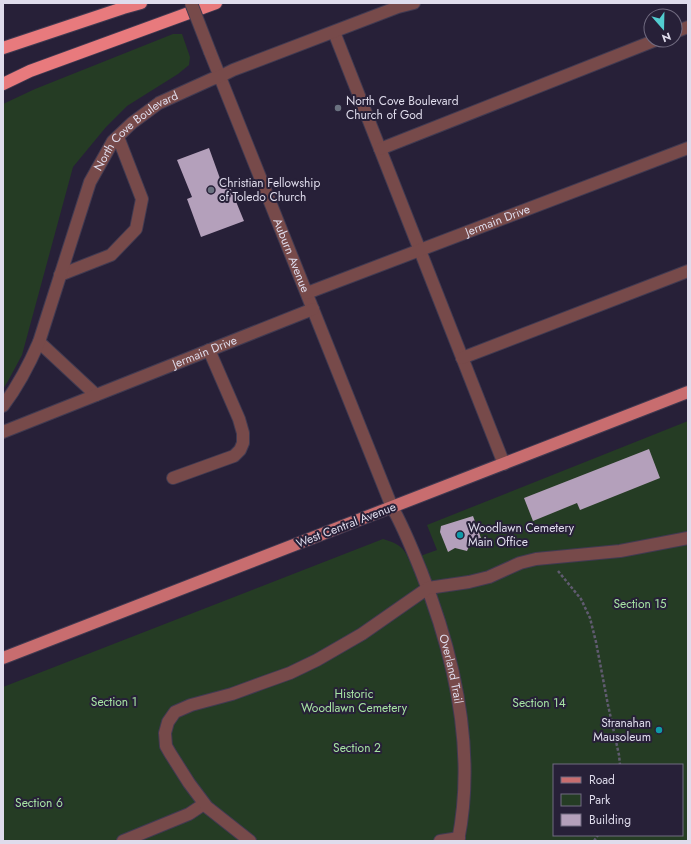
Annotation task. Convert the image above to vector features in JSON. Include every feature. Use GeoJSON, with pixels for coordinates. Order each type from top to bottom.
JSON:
{"type":"FeatureCollection","features":[{"type":"Feature","properties":{"kind":"highway"},"geometry":{"type":"LineString","coordinates":[[3,48],[141,3]]}},
{"type":"Feature","properties":{"kind":"highway"},"geometry":{"type":"LineString","coordinates":[[3,84],[45,65],[216,3]]}},
{"type":"Feature","properties":{"kind":"main road","name":"West Central Avenue"},"geometry":{"type":"LineString","coordinates":[[3,658],[688,392]]}},
{"type":"Feature","properties":{"kind":"street","name":"Auburn Avenue"},"geometry":{"type":"LineString","coordinates":[[191,3],[392,507]]}},
{"type":"Feature","properties":{"kind":"street","name":"North Cove Boulevard"},"geometry":{"type":"LineString","coordinates":[[3,406],[16,389],[39,342],[90,182],[113,141],[132,123],[159,103],[212,78],[221,76],[233,70],[398,7],[414,3]]}},
{"type":"Feature","properties":{"kind":"street"},"geometry":{"type":"LineString","coordinates":[[334,32],[504,464]]}},
{"type":"Feature","properties":{"kind":"street"},"geometry":{"type":"LineString","coordinates":[[380,149],[643,45]]}},
{"type":"Feature","properties":{"kind":"street"},"geometry":{"type":"LineString","coordinates":[[60,275],[111,255],[136,229],[142,199],[118,137]]}},
{"type":"Feature","properties":{"kind":"street","name":"Jermain Drive"},"geometry":{"type":"LineString","coordinates":[[307,293],[688,148]]}},
{"type":"Feature","properties":{"kind":"street"},"geometry":{"type":"LineString","coordinates":[[462,358],[688,271]]}},
{"type":"Feature","properties":{"kind":"street","name":"Jermain Drive"},"geometry":{"type":"LineString","coordinates":[[3,432],[313,309]]}},
{"type":"Feature","properties":{"kind":"street"},"geometry":{"type":"LineString","coordinates":[[39,342],[96,395]]}},
{"type":"Feature","properties":{"kind":"street"},"geometry":{"type":"LineString","coordinates":[[173,478],[234,456],[240,450],[243,443],[243,433],[239,419],[209,350]]}},
{"type":"Feature","properties":{"kind":"street","name":"Overland Trail"},"geometry":{"type":"LineString","coordinates":[[392,507],[404,528],[428,588],[441,625],[456,684],[463,733],[464,786],[459,839]]}},
{"type":"Feature","properties":{"kind":"street"},"geometry":{"type":"LineString","coordinates":[[250,841],[217,816],[204,804],[166,746],[166,727],[175,712],[191,705],[232,694],[290,673],[317,660],[362,634],[428,588],[469,582],[489,577],[520,563],[548,558],[620,551],[688,538]]}},
{"type":"Feature","properties":{"kind":"street"},"geometry":{"type":"LineString","coordinates":[[123,841],[189,814],[204,804]]}},
{"type":"Feature","properties":{"kind":"street"},"geometry":{"type":"LineString","coordinates":[[440,841],[459,839]]}},
{"type":"Feature","properties":{"kind":"path"},"geometry":{"type":"LineString","coordinates":[[548,558],[577,594],[590,618],[620,764]]}},
{"type":"Feature","properties":{"kind":"green space"},"geometry":{"type":"Polygon","coordinates":[[[173,34],[182,34],[190,57],[189,65],[178,74],[127,106],[106,127],[73,167],[22,355],[3,389],[3,104],[35,89],[173,34]]]}},
{"type":"Feature","properties":{"kind":"green space","name":"Historic Woodlawn Cemetery"},"geometry":{"type":"Polygon","coordinates":[[[688,421],[688,841],[3,841],[3,687],[383,539],[402,548],[409,560],[437,550],[427,525],[688,421]]]}},
{"type":"Feature","properties":{"kind":"building","name":"Christian Fellowship of Toledo Church"},"geometry":{"type":"Polygon","coordinates":[[[209,148],[222,184],[228,182],[244,221],[201,237],[187,199],[192,197],[177,160],[209,148]]]}},
{"type":"Feature","properties":{"kind":"building"},"geometry":{"type":"Polygon","coordinates":[[[649,449],[660,478],[580,510],[577,503],[533,521],[524,498],[649,449]]]}},
{"type":"Feature","properties":{"kind":"building","name":"Woodlawn Cemetery Main Office"},"geometry":{"type":"Polygon","coordinates":[[[473,516],[481,538],[471,542],[467,551],[455,548],[448,552],[440,532],[441,526],[473,516]]]}},
{"type":"Feature","properties":{"kind":"place","name":"North Cove Boulevard Church of God"},"geometry":{"type":"Point","coordinates":[338,108]}},
{"type":"Feature","properties":{"kind":"place","name":"Christian Fellowship of Toledo Church"},"geometry":{"type":"Point","coordinates":[211,190]}},
{"type":"Feature","properties":{"kind":"place","name":"Woodlawn Cemetery Main Office"},"geometry":{"type":"Point","coordinates":[460,535]}},
{"type":"Feature","properties":{"kind":"place","name":"Stranahan Mausoleum"},"geometry":{"type":"Point","coordinates":[659,730]}},
{"type":"Feature","properties":{"kind":"park label","name":"Section 15"},"geometry":{"type":"Point","coordinates":[640,604]}},
{"type":"Feature","properties":{"kind":"park label","name":"Section 1"},"geometry":{"type":"Point","coordinates":[114,702]}},
{"type":"Feature","properties":{"kind":"park label","name":"Section 14"},"geometry":{"type":"Point","coordinates":[539,703]}},
{"type":"Feature","properties":{"kind":"park label","name":"Section 2"},"geometry":{"type":"Point","coordinates":[357,748]}},
{"type":"Feature","properties":{"kind":"park label","name":"Section 6"},"geometry":{"type":"Point","coordinates":[39,803]}}]}
